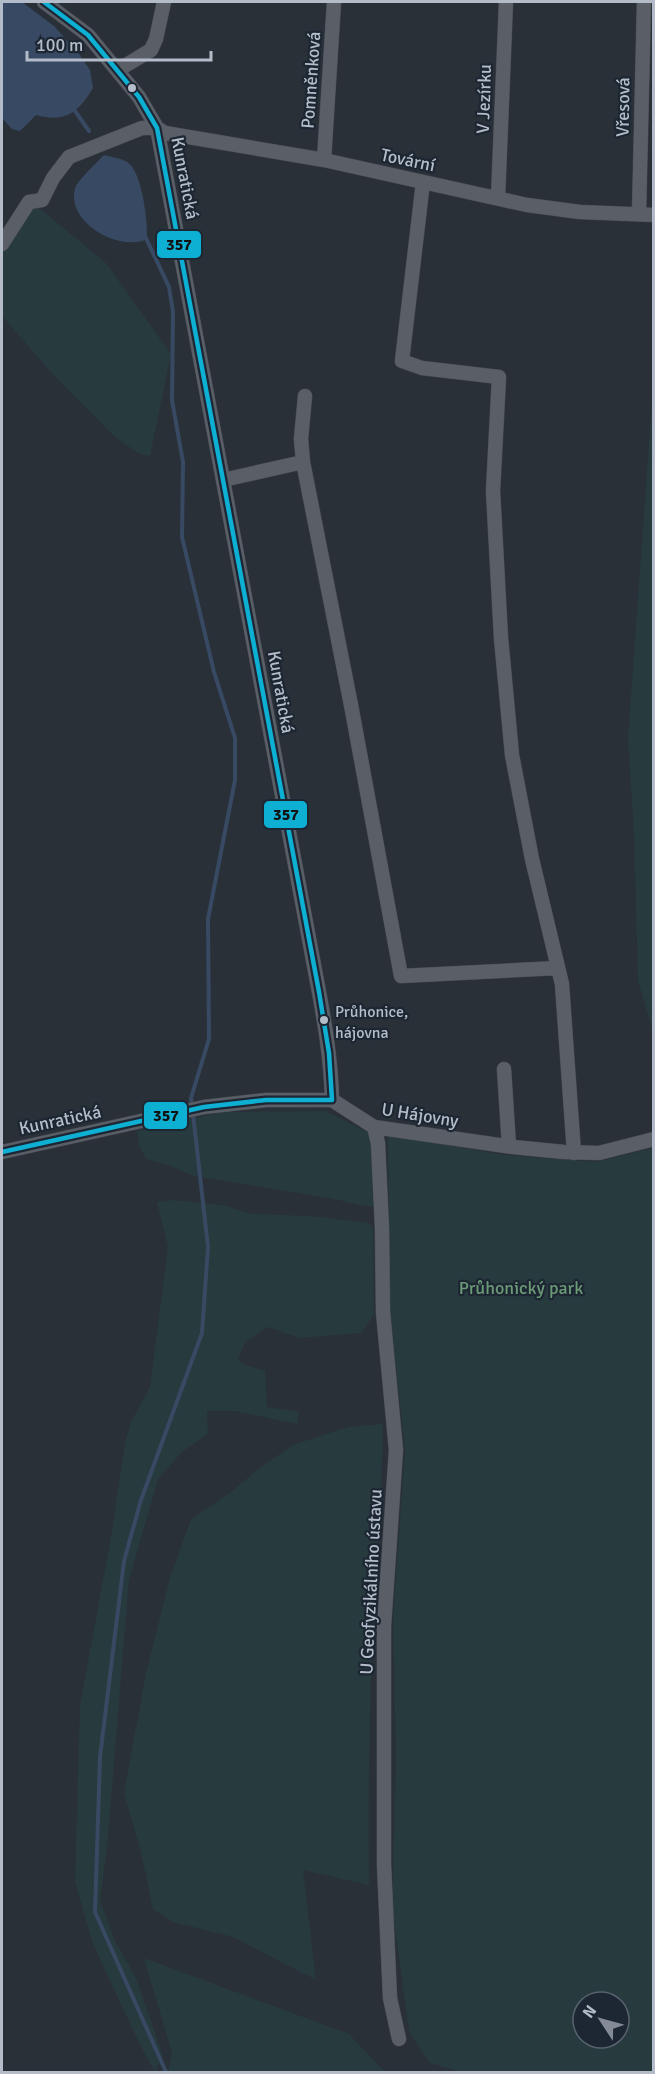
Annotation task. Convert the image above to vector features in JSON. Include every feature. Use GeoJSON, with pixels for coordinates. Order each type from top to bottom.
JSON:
{"type":"FeatureCollection","features":[{"type":"Feature","properties":{"kind":"street","name":"Kunratická"},"geometry":{"type":"LineString","coordinates":[[2,1152],[204,1107],[266,1100],[332,1100],[331,1071],[322,1006],[157,128],[139,97],[88,35],[44,2]]}},
{"type":"Feature","properties":{"kind":"street"},"geometry":{"type":"LineString","coordinates":[[118,70],[151,50],[156,39],[164,2]]}},
{"type":"Feature","properties":{"kind":"street","name":"Pomněnková"},"geometry":{"type":"LineString","coordinates":[[324,160],[334,2]]}},
{"type":"Feature","properties":{"kind":"street","name":"V Jezírku"},"geometry":{"type":"LineString","coordinates":[[498,198],[506,2]]}},
{"type":"Feature","properties":{"kind":"street","name":"Vřesová"},"geometry":{"type":"LineString","coordinates":[[639,214],[648,95],[644,2]]}},
{"type":"Feature","properties":{"kind":"street"},"geometry":{"type":"LineString","coordinates":[[2,244],[28,202],[42,200],[53,178],[69,157],[141,129],[157,128]]}},
{"type":"Feature","properties":{"kind":"street","name":"Tovární"},"geometry":{"type":"LineString","coordinates":[[157,128],[165,133],[324,160],[527,205],[580,212],[654,216]]}},
{"type":"Feature","properties":{"kind":"street"},"geometry":{"type":"LineString","coordinates":[[423,182],[402,361],[422,368],[499,377],[493,491],[501,638],[511,744],[532,859],[562,984],[574,1153]]}},
{"type":"Feature","properties":{"kind":"street"},"geometry":{"type":"LineString","coordinates":[[305,396],[301,439],[303,462],[401,976],[558,968]]}},
{"type":"Feature","properties":{"kind":"street"},"geometry":{"type":"LineString","coordinates":[[223,480],[303,462]]}},
{"type":"Feature","properties":{"kind":"street"},"geometry":{"type":"LineString","coordinates":[[504,1070],[509,1146]]}},
{"type":"Feature","properties":{"kind":"street","name":"U Hájovny"},"geometry":{"type":"LineString","coordinates":[[332,1100],[374,1127],[509,1146],[599,1154],[654,1139]]}},
{"type":"Feature","properties":{"kind":"street","name":"U Geofyzikálního ústavu"},"geometry":{"type":"LineString","coordinates":[[374,1127],[378,1143],[382,1217],[383,1312],[396,1450],[384,1626],[384,1864],[390,1998],[399,2039]]}},
{"type":"Feature","properties":{"kind":"green space"},"geometry":{"type":"Polygon","coordinates":[[[33,203],[106,263],[171,354],[150,456],[139,454],[114,436],[50,371],[2,316],[2,252],[33,203]]]}},
{"type":"Feature","properties":{"kind":"green space"},"geometry":{"type":"Polygon","coordinates":[[[653,386],[653,1031],[638,981],[634,834],[628,739],[653,386]]]}},
{"type":"Feature","properties":{"kind":"green space"},"geometry":{"type":"Polygon","coordinates":[[[325,1111],[371,1134],[373,1206],[193,1176],[169,1165],[146,1159],[139,1145],[137,1131],[223,1112],[325,1111]]]}},
{"type":"Feature","properties":{"kind":"green space","name":"Průhonický park"},"geometry":{"type":"Polygon","coordinates":[[[388,1135],[505,1155],[597,1162],[653,1148],[653,2072],[460,2072],[429,2062],[409,2031],[392,1907],[396,1759],[393,1618],[405,1449],[390,1310],[388,1135]]]}},
{"type":"Feature","properties":{"kind":"green space"},"geometry":{"type":"Polygon","coordinates":[[[173,1200],[223,1205],[252,1214],[311,1216],[369,1223],[373,1228],[374,1315],[361,1333],[299,1338],[268,1327],[245,1342],[238,1360],[243,1364],[265,1371],[267,1407],[299,1412],[297,1424],[235,1411],[207,1411],[208,1434],[183,1451],[158,1479],[129,1580],[107,1848],[100,1900],[115,1941],[136,1978],[163,2056],[155,2072],[93,1944],[75,1882],[80,1705],[111,1537],[125,1443],[131,1422],[150,1387],[168,1246],[157,1202],[173,1200]]]}},
{"type":"Feature","properties":{"kind":"green space"},"geometry":{"type":"Polygon","coordinates":[[[383,1424],[371,1681],[369,1885],[303,1870],[316,1980],[233,1937],[173,1922],[153,1909],[141,1852],[124,1793],[146,1673],[170,1578],[191,1519],[293,1445],[348,1427],[383,1424]]]}},
{"type":"Feature","properties":{"kind":"green space"},"geometry":{"type":"Polygon","coordinates":[[[144,1958],[349,2034],[385,2072],[168,2072],[172,2053],[144,1958]]]}},
{"type":"Feature","properties":{"kind":"water"},"geometry":{"type":"Polygon","coordinates":[[[2,2],[22,2],[54,26],[90,70],[93,88],[82,104],[70,114],[55,118],[36,115],[20,131],[12,129],[2,118],[2,2]]]}},
{"type":"Feature","properties":{"kind":"water"},"geometry":{"type":"Polygon","coordinates":[[[104,155],[127,162],[137,175],[145,210],[147,239],[135,242],[108,237],[96,231],[78,211],[74,199],[76,186],[104,155]]]}},
{"type":"Feature","properties":{"kind":"waterway"},"geometry":{"type":"LineString","coordinates":[[71,109],[75,111],[89,131]]}},
{"type":"Feature","properties":{"kind":"waterway"},"geometry":{"type":"LineString","coordinates":[[145,236],[169,287],[173,312],[172,400],[183,462],[182,537],[214,672],[235,738],[235,780],[208,919],[209,1039],[191,1098],[192,1107]]}},
{"type":"Feature","properties":{"kind":"waterway"},"geometry":{"type":"LineString","coordinates":[[166,2072],[95,1912],[100,1757],[124,1561],[141,1500],[202,1333],[208,1247],[193,1114]]}},
{"type":"Feature","properties":{"kind":"transit line","name":"357"},"geometry":{"type":"LineString","coordinates":[[44,2],[88,35],[139,97],[157,128],[319,992],[329,1053],[332,1100]]}},
{"type":"Feature","properties":{"kind":"transit line","name":"357"},"geometry":{"type":"LineString","coordinates":[[2,1152],[204,1107],[266,1100],[332,1100]]}},
{"type":"Feature","properties":{"kind":"place","name":"Průhonice, hájovna"},"geometry":{"type":"Point","coordinates":[324,1020]}}]}
